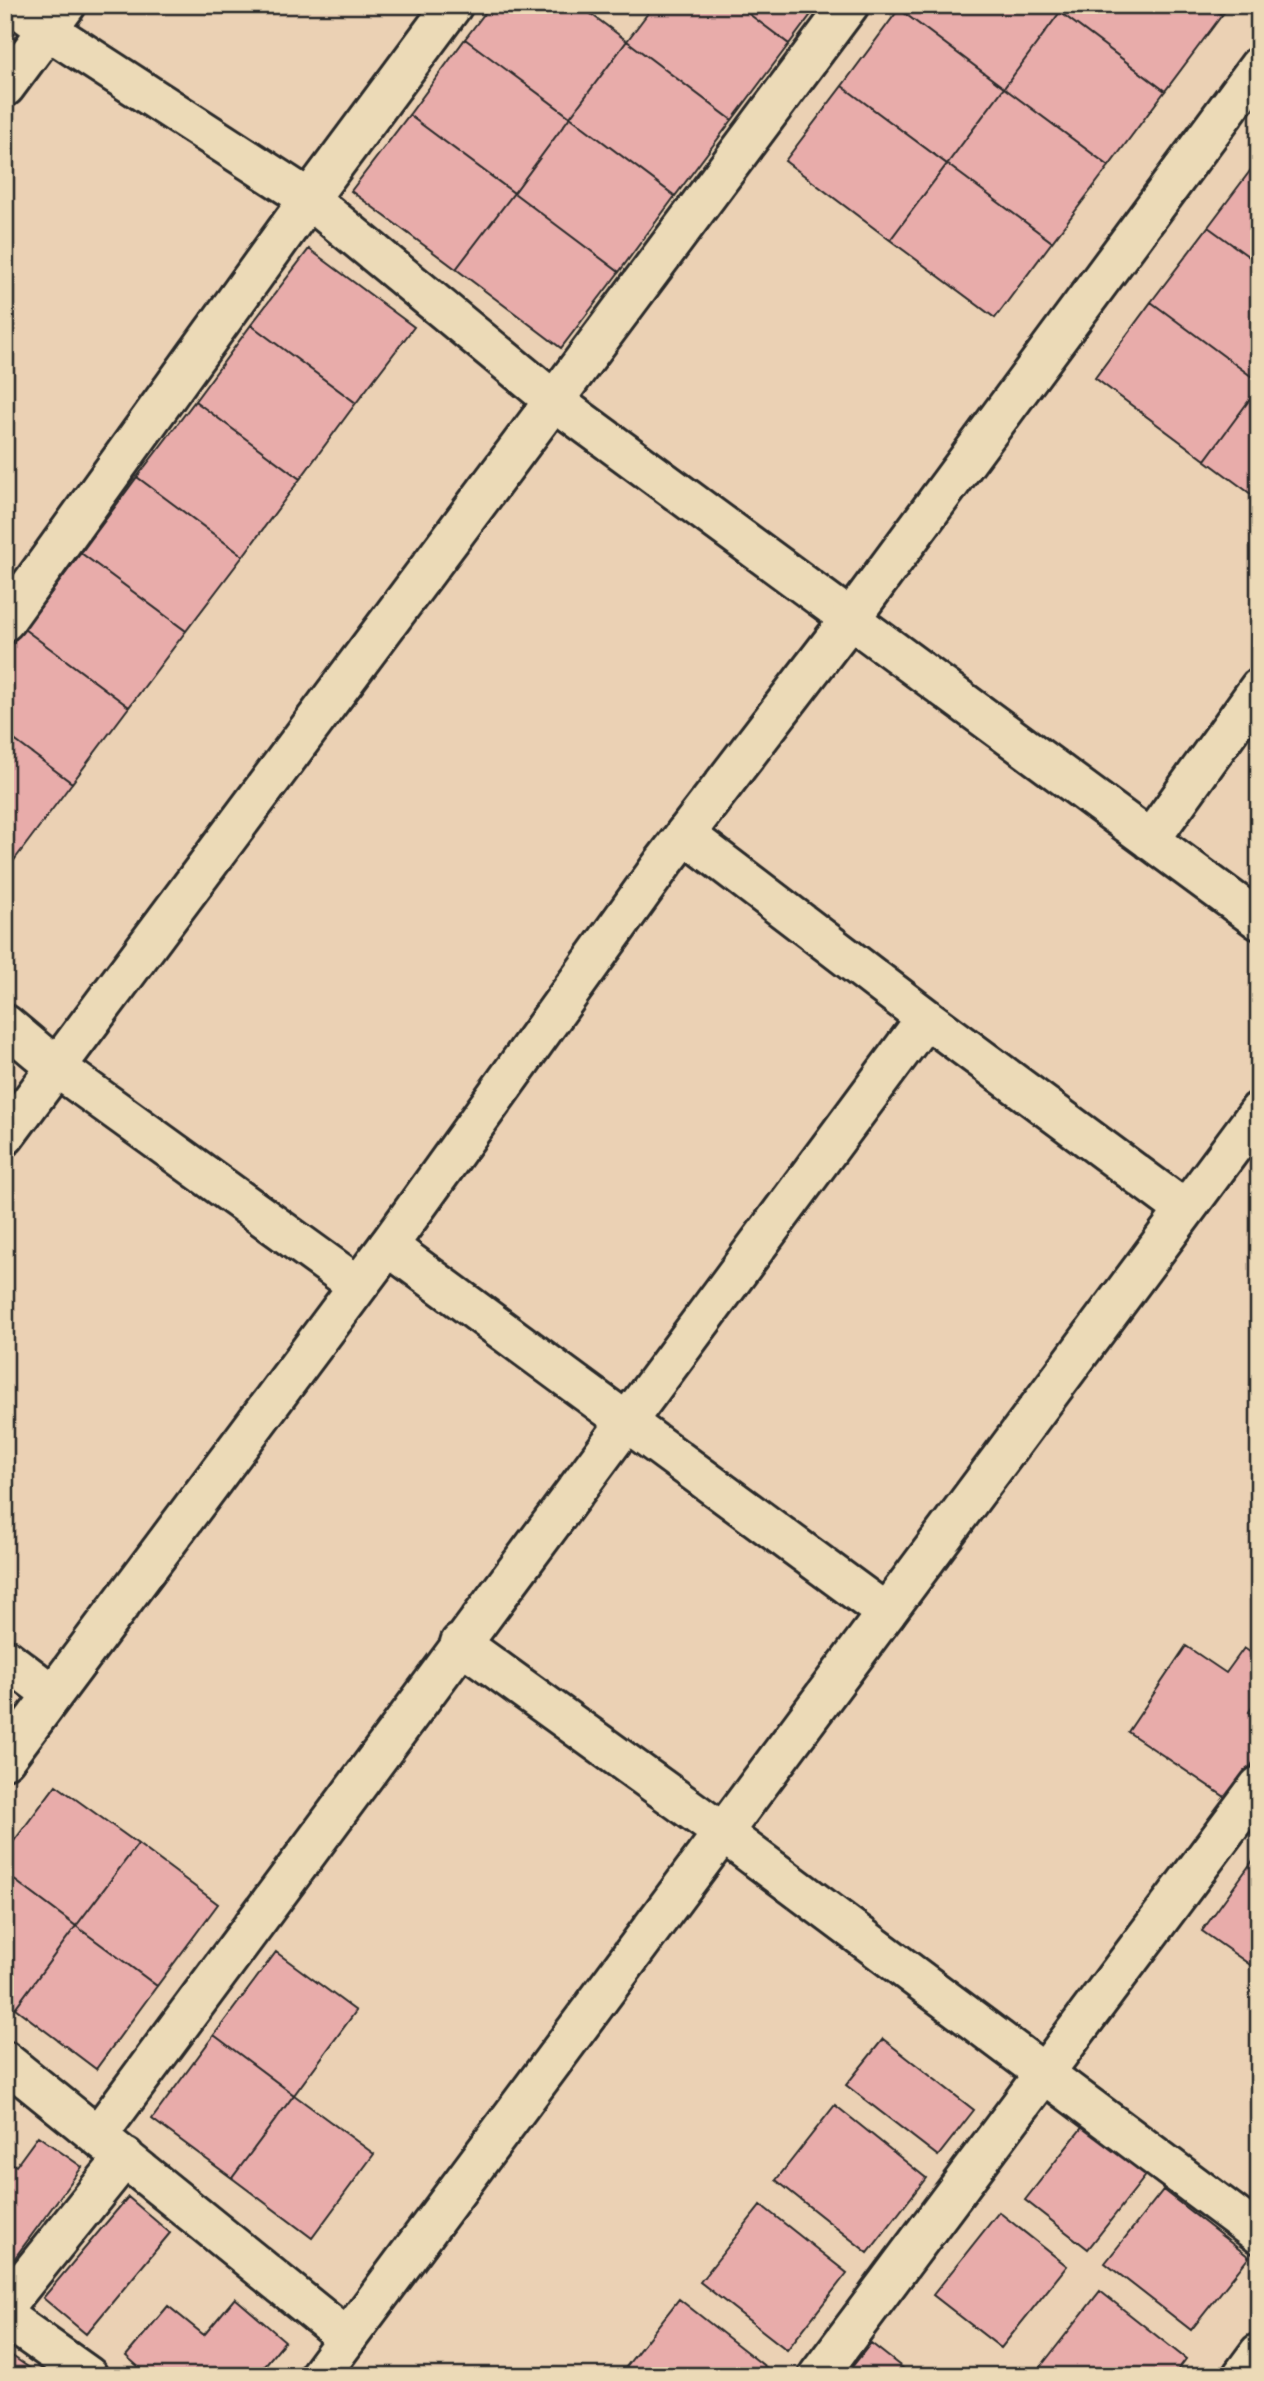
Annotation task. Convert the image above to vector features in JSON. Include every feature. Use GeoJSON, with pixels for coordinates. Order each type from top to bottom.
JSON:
{"type":"FeatureCollection","features":[{"type":"Feature","properties":{"kind":"street"},"geometry":{"type":"LineString","coordinates":[[14,5],[57,18],[309,199],[553,400],[1259,920]]}},
{"type":"Feature","properties":{"kind":"street"},"geometry":{"type":"LineString","coordinates":[[5,621],[309,199],[453,5]]}},
{"type":"Feature","properties":{"kind":"street"},"geometry":{"type":"LineString","coordinates":[[5,1136],[849,5]]}},
{"type":"Feature","properties":{"kind":"street"},"geometry":{"type":"LineString","coordinates":[[5,87],[57,18]]}},
{"type":"Feature","properties":{"kind":"street"},"geometry":{"type":"LineString","coordinates":[[5,1759],[388,1245],[685,834],[850,619],[1259,66]]}},
{"type":"Feature","properties":{"kind":"street"},"geometry":{"type":"LineString","coordinates":[[1150,840],[1259,688]]}},
{"type":"Feature","properties":{"kind":"street"},"geometry":{"type":"LineString","coordinates":[[685,834],[1185,1210]]}},
{"type":"Feature","properties":{"kind":"street"},"geometry":{"type":"LineString","coordinates":[[5,2306],[111,2146],[460,1643],[926,1017]]}},
{"type":"Feature","properties":{"kind":"street"},"geometry":{"type":"LineString","coordinates":[[5,1024],[56,1067],[357,1285]]}},
{"type":"Feature","properties":{"kind":"street"},"geometry":{"type":"LineString","coordinates":[[319,2376],[1259,1111]]}},
{"type":"Feature","properties":{"kind":"street"},"geometry":{"type":"LineString","coordinates":[[388,1245],[886,1613]]}},
{"type":"Feature","properties":{"kind":"street"},"geometry":{"type":"LineString","coordinates":[[460,1643],[723,1833],[1259,2234]]}},
{"type":"Feature","properties":{"kind":"street"},"geometry":{"type":"LineString","coordinates":[[5,1658],[52,1694]]}},
{"type":"Feature","properties":{"kind":"street"},"geometry":{"type":"LineString","coordinates":[[818,2376],[1259,1786]]}},
{"type":"Feature","properties":{"kind":"street"},"geometry":{"type":"LineString","coordinates":[[5,2062],[347,2338]]}},
{"type":"Feature","properties":{"kind":"street"},"geometry":{"type":"LineString","coordinates":[[5,2317],[88,2376]]}},
{"type":"Feature","properties":{"kind":"street"},"geometry":{"type":"LineString","coordinates":[[1242,2376],[1259,2353]]}},
{"type":"Feature","properties":{"kind":"building"},"geometry":{"type":"Polygon","coordinates":[[[491,5],[579,5],[627,41],[570,117],[465,39],[491,5]]]}},
{"type":"Feature","properties":{"kind":"building"},"geometry":{"type":"Polygon","coordinates":[[[654,5],[737,5],[789,44],[732,120],[627,41],[654,5]]]}},
{"type":"Feature","properties":{"kind":"building"},"geometry":{"type":"Polygon","coordinates":[[[737,5],[818,5],[789,44],[737,5]]]}},
{"type":"Feature","properties":{"kind":"building"},"geometry":{"type":"Polygon","coordinates":[[[902,5],[1051,5],[1060,12],[1004,88],[899,9],[902,5]]]}},
{"type":"Feature","properties":{"kind":"building"},"geometry":{"type":"Polygon","coordinates":[[[1066,5],[1209,5],[1222,15],[1165,91],[1060,12],[1066,5]]]}},
{"type":"Feature","properties":{"kind":"building"},"geometry":{"type":"Polygon","coordinates":[[[1209,5],[1230,5],[1222,15],[1209,5]]]}},
{"type":"Feature","properties":{"kind":"building"},"geometry":{"type":"Polygon","coordinates":[[[899,9],[1004,88],[947,164],[842,86],[899,9]]]}},
{"type":"Feature","properties":{"kind":"building"},"geometry":{"type":"Polygon","coordinates":[[[1060,12],[1165,91],[1109,166],[1004,88],[1060,12]]]}},
{"type":"Feature","properties":{"kind":"building"},"geometry":{"type":"Polygon","coordinates":[[[465,39],[570,117],[514,193],[409,115],[465,39]]]}},
{"type":"Feature","properties":{"kind":"building"},"geometry":{"type":"Polygon","coordinates":[[[627,41],[732,120],[675,196],[570,117],[627,41]]]}},
{"type":"Feature","properties":{"kind":"building"},"geometry":{"type":"Polygon","coordinates":[[[842,86],[947,164],[890,240],[785,161],[842,86]]]}},
{"type":"Feature","properties":{"kind":"building"},"geometry":{"type":"Polygon","coordinates":[[[1004,88],[1109,166],[1052,242],[947,164],[1004,88]]]}},
{"type":"Feature","properties":{"kind":"building"},"geometry":{"type":"Polygon","coordinates":[[[409,115],[514,193],[456,269],[351,191],[409,115]]]}},
{"type":"Feature","properties":{"kind":"building"},"geometry":{"type":"Polygon","coordinates":[[[570,117],[675,196],[619,272],[514,193],[570,117]]]}},
{"type":"Feature","properties":{"kind":"building"},"geometry":{"type":"Polygon","coordinates":[[[1259,159],[1259,264],[1208,227],[1259,159]]]}},
{"type":"Feature","properties":{"kind":"building"},"geometry":{"type":"Polygon","coordinates":[[[947,164],[1052,242],[995,318],[890,240],[947,164]]]}},
{"type":"Feature","properties":{"kind":"building"},"geometry":{"type":"Polygon","coordinates":[[[514,193],[619,272],[561,348],[456,269],[514,193]]]}},
{"type":"Feature","properties":{"kind":"building"},"geometry":{"type":"Polygon","coordinates":[[[1208,227],[1259,264],[1259,382],[1151,302],[1208,227]]]}},
{"type":"Feature","properties":{"kind":"building"},"geometry":{"type":"Polygon","coordinates":[[[309,249],[414,327],[356,403],[251,325],[309,249]]]}},
{"type":"Feature","properties":{"kind":"building"},"geometry":{"type":"Polygon","coordinates":[[[1151,302],[1259,382],[1259,387],[1205,460],[1095,378],[1151,302]]]}},
{"type":"Feature","properties":{"kind":"building"},"geometry":{"type":"Polygon","coordinates":[[[251,325],[356,403],[300,479],[195,401],[251,325]]]}},
{"type":"Feature","properties":{"kind":"building"},"geometry":{"type":"Polygon","coordinates":[[[1259,387],[1259,500],[1205,460],[1259,387]]]}},
{"type":"Feature","properties":{"kind":"building"},"geometry":{"type":"Polygon","coordinates":[[[195,401],[300,479],[243,556],[137,477],[195,401]]]}},
{"type":"Feature","properties":{"kind":"building"},"geometry":{"type":"Polygon","coordinates":[[[137,477],[243,556],[186,631],[81,553],[137,477]]]}},
{"type":"Feature","properties":{"kind":"building"},"geometry":{"type":"Polygon","coordinates":[[[81,553],[186,631],[129,707],[24,629],[81,553]]]}},
{"type":"Feature","properties":{"kind":"building"},"geometry":{"type":"Polygon","coordinates":[[[24,629],[129,707],[72,783],[5,733],[5,653],[24,629]]]}},
{"type":"Feature","properties":{"kind":"building"},"geometry":{"type":"Polygon","coordinates":[[[5,733],[72,783],[15,859],[5,852],[5,733]]]}},
{"type":"Feature","properties":{"kind":"building"},"geometry":{"type":"Polygon","coordinates":[[[5,852],[15,859],[5,872],[5,852]]]}},
{"type":"Feature","properties":{"kind":"building"},"geometry":{"type":"Polygon","coordinates":[[[1186,1646],[1226,1673],[1244,1648],[1259,1658],[1259,1697],[1249,1712],[1259,1719],[1259,1754],[1228,1799],[1128,1732],[1186,1646]]]}},
{"type":"Feature","properties":{"kind":"building"},"geometry":{"type":"Polygon","coordinates":[[[56,1785],[138,1844],[76,1926],[5,1873],[5,1853],[56,1785]]]}},
{"type":"Feature","properties":{"kind":"building"},"geometry":{"type":"Polygon","coordinates":[[[138,1844],[218,1904],[157,1986],[76,1926],[138,1844]]]}},
{"type":"Feature","properties":{"kind":"building"},"geometry":{"type":"Polygon","coordinates":[[[1259,1852],[1259,1971],[1202,1931],[1259,1852]]]}},
{"type":"Feature","properties":{"kind":"building"},"geometry":{"type":"Polygon","coordinates":[[[5,1873],[76,1926],[15,2008],[5,2001],[5,1873]]]}},
{"type":"Feature","properties":{"kind":"building"},"geometry":{"type":"Polygon","coordinates":[[[76,1926],[157,1986],[96,2069],[15,2008],[76,1926]]]}},
{"type":"Feature","properties":{"kind":"building"},"geometry":{"type":"Polygon","coordinates":[[[276,1952],[356,2011],[294,2095],[214,2035],[276,1952]]]}},
{"type":"Feature","properties":{"kind":"building"},"geometry":{"type":"Polygon","coordinates":[[[214,2035],[294,2095],[232,2178],[152,2119],[214,2035]]]}},
{"type":"Feature","properties":{"kind":"building"},"geometry":{"type":"Polygon","coordinates":[[[883,2039],[974,2110],[938,2156],[846,2085],[883,2039]]]}},
{"type":"Feature","properties":{"kind":"building"},"geometry":{"type":"Polygon","coordinates":[[[294,2095],[374,2154],[312,2238],[232,2178],[294,2095]]]}},
{"type":"Feature","properties":{"kind":"building"},"geometry":{"type":"Polygon","coordinates":[[[835,2105],[926,2178],[868,2253],[776,2180],[835,2105]]]}},
{"type":"Feature","properties":{"kind":"building"},"geometry":{"type":"Polygon","coordinates":[[[1088,2120],[1151,2169],[1088,2249],[1025,2200],[1088,2120]]]}},
{"type":"Feature","properties":{"kind":"building"},"geometry":{"type":"Polygon","coordinates":[[[38,2136],[82,2167],[5,2271],[5,2159],[16,2166],[38,2136]]]}},
{"type":"Feature","properties":{"kind":"building"},"geometry":{"type":"Polygon","coordinates":[[[1163,2190],[1249,2257],[1191,2330],[1105,2263],[1163,2190]]]}},
{"type":"Feature","properties":{"kind":"building"},"geometry":{"type":"Polygon","coordinates":[[[128,2197],[170,2233],[86,2334],[43,2298],[128,2197]]]}},
{"type":"Feature","properties":{"kind":"building"},"geometry":{"type":"Polygon","coordinates":[[[761,2205],[847,2273],[787,2350],[700,2282],[761,2205]]]}},
{"type":"Feature","properties":{"kind":"building"},"geometry":{"type":"Polygon","coordinates":[[[999,2212],[1067,2266],[1001,2348],[933,2295],[999,2212]]]}},
{"type":"Feature","properties":{"kind":"building"},"geometry":{"type":"Polygon","coordinates":[[[1100,2291],[1186,2359],[1173,2376],[1045,2376],[1038,2370],[1100,2291]]]}},
{"type":"Feature","properties":{"kind":"building"},"geometry":{"type":"Polygon","coordinates":[[[235,2298],[285,2341],[256,2376],[149,2376],[126,2356],[168,2306],[204,2335],[235,2298]]]}},
{"type":"Feature","properties":{"kind":"building"},"geometry":{"type":"Polygon","coordinates":[[[679,2299],[772,2372],[769,2376],[619,2376],[679,2299]]]}},
{"type":"Feature","properties":{"kind":"building"},"geometry":{"type":"Polygon","coordinates":[[[871,2343],[913,2376],[845,2376],[871,2343]]]}},
{"type":"Feature","properties":{"kind":"building"},"geometry":{"type":"Polygon","coordinates":[[[5,2351],[41,2376],[5,2376],[5,2351]]]}}]}
